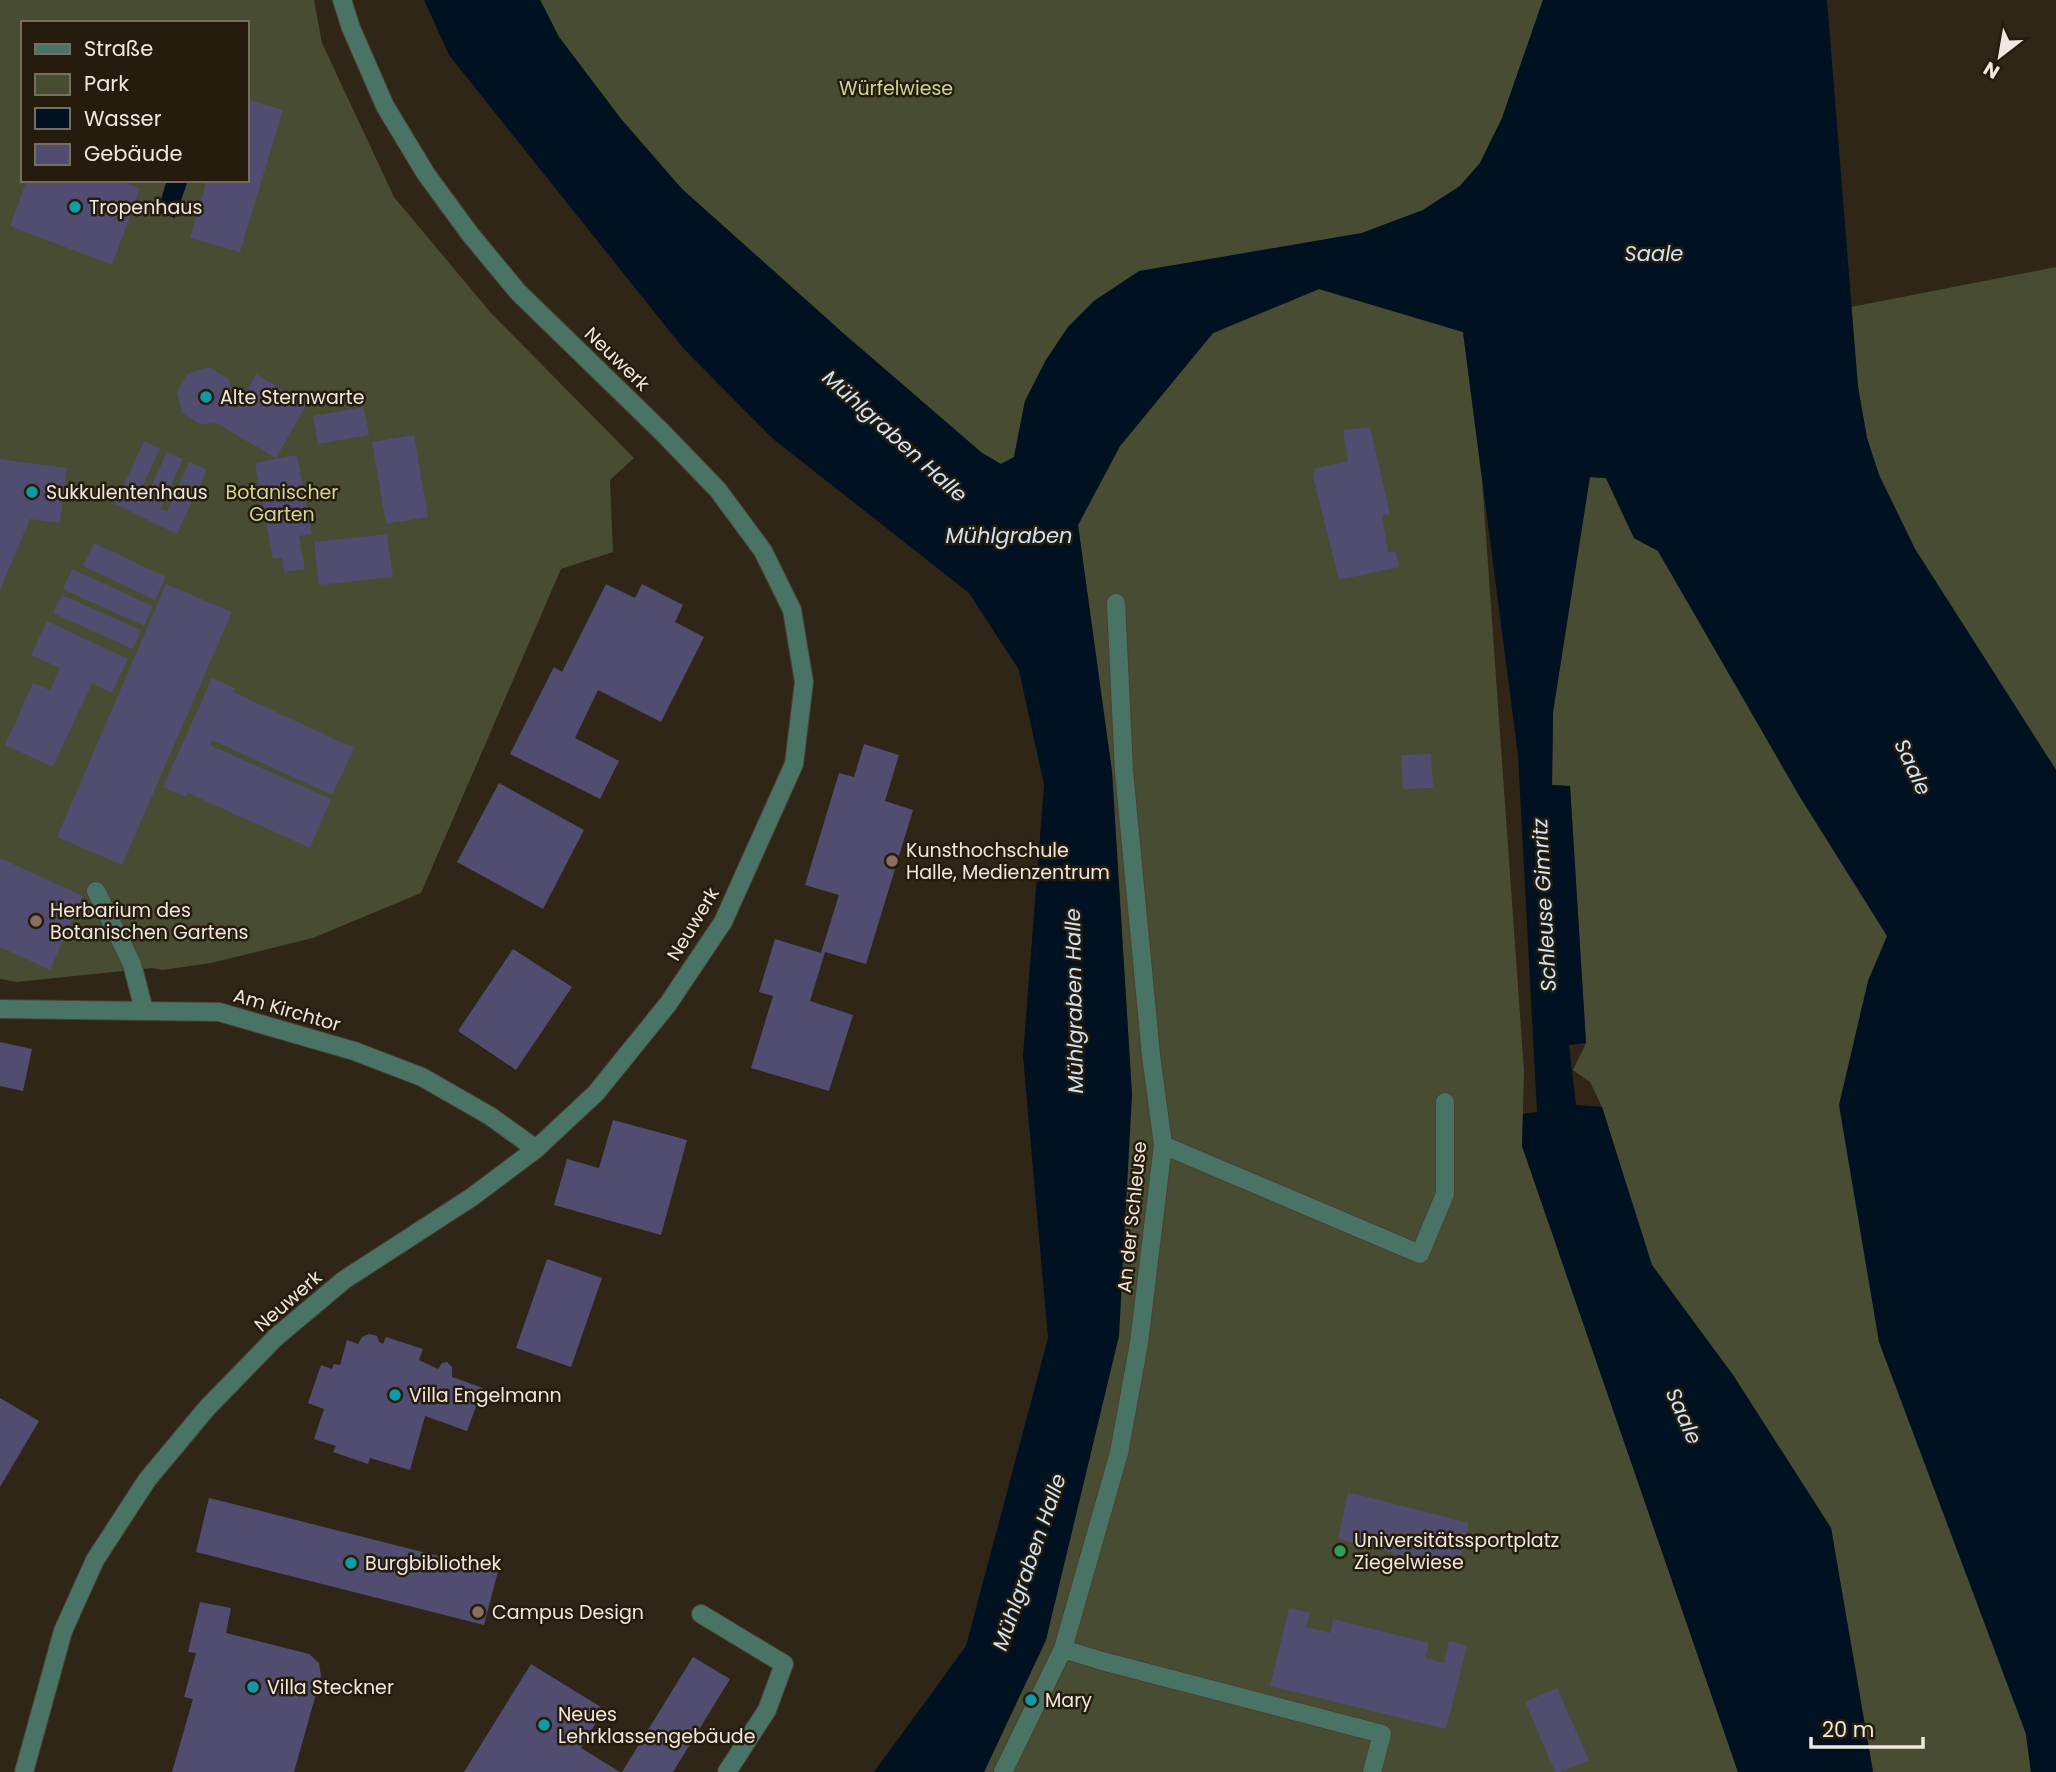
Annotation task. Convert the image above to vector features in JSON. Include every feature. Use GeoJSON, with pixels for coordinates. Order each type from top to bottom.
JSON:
{"type":"FeatureCollection","features":[{"type":"Feature","properties":{"kind":"street","name":"Neuwerk"},"geometry":{"type":"LineString","coordinates":[[24,1772],[63,1631],[95,1560],[155,1469],[207,1408],[265,1348],[344,1280],[472,1197],[536,1149],[596,1093],[667,1004],[723,922],[794,764],[804,682],[792,610],[763,551],[718,490],[518,292],[448,204],[426,174],[385,106],[351,28],[342,0]]}},
{"type":"Feature","properties":{"kind":"street","name":"An der Schleuse"},"geometry":{"type":"LineString","coordinates":[[1003,1772],[1063,1649],[1119,1453],[1139,1343],[1163,1145],[1151,1055],[1124,771],[1116,603]]}},
{"type":"Feature","properties":{"kind":"street"},"geometry":{"type":"LineString","coordinates":[[96,891],[132,964],[144,1010]]}},
{"type":"Feature","properties":{"kind":"street","name":"Am Kirchtor"},"geometry":{"type":"LineString","coordinates":[[0,1009],[219,1012],[354,1051],[422,1077],[490,1116],[536,1149]]}},
{"type":"Feature","properties":{"kind":"street"},"geometry":{"type":"LineString","coordinates":[[1163,1145],[1420,1254],[1445,1194],[1445,1102]]}},
{"type":"Feature","properties":{"kind":"street"},"geometry":{"type":"LineString","coordinates":[[701,1614],[784,1664],[767,1710],[727,1772]]}},
{"type":"Feature","properties":{"kind":"street"},"geometry":{"type":"LineString","coordinates":[[1063,1649],[1381,1734],[1372,1772]]}},
{"type":"Feature","properties":{"kind":"green space","name":"Botanischer Garten"},"geometry":{"type":"Polygon","coordinates":[[[0,0],[314,0],[322,43],[394,197],[491,313],[634,458],[610,480],[613,552],[561,569],[421,893],[313,938],[211,963],[162,970],[152,968],[17,982],[0,979],[0,0]]]}},
{"type":"Feature","properties":{"kind":"green space","name":"Würfelwiese"},"geometry":{"type":"Polygon","coordinates":[[[540,0],[1543,0],[1502,118],[1480,163],[1460,186],[1423,210],[1362,233],[1139,272],[1094,301],[1068,327],[1046,360],[1025,401],[1014,457],[1001,464],[982,453],[682,189],[621,119],[559,37],[540,0]]]}},
{"type":"Feature","properties":{"kind":"green space"},"geometry":{"type":"Polygon","coordinates":[[[2056,267],[2056,770],[1915,549],[1879,475],[1867,438],[1858,387],[1851,307],[2056,267]]]}},
{"type":"Feature","properties":{"kind":"green space"},"geometry":{"type":"Polygon","coordinates":[[[1319,289],[1463,332],[1482,480],[1524,1071],[1522,1146],[1738,1772],[984,1772],[1046,1640],[1132,1095],[1112,772],[1078,525],[1120,446],[1213,333],[1319,289]]]}},
{"type":"Feature","properties":{"kind":"green space"},"geometry":{"type":"Polygon","coordinates":[[[1589,477],[1606,478],[1634,538],[1658,551],[1800,797],[1888,936],[1868,981],[2026,1734],[2031,1772],[1873,1772],[1831,1528],[1733,1375],[1651,1265],[1602,1107],[1590,1082],[1573,1070],[1586,1043],[1570,786],[1552,785],[1553,712],[1589,477]]]}},
{"type":"Feature","properties":{"kind":"water"},"geometry":{"type":"Polygon","coordinates":[[[424,0],[540,0],[559,37],[621,119],[682,189],[982,453],[1001,464],[1014,457],[1025,401],[1046,360],[1068,327],[1094,301],[1139,271],[1362,233],[1423,210],[1460,186],[1480,163],[1502,118],[1543,0],[1827,0],[1858,387],[1867,438],[1879,475],[1915,549],[2056,770],[2056,1772],[2031,1772],[2026,1734],[1879,1342],[1839,1105],[1868,981],[1887,936],[1800,797],[1658,551],[1634,538],[1606,478],[1590,477],[1553,712],[1552,785],[1570,786],[1586,1043],[1569,1045],[1576,1105],[1602,1107],[1652,1265],[1733,1375],[1831,1528],[1873,1772],[1738,1772],[1522,1146],[1523,1114],[1537,1112],[1518,755],[1463,332],[1319,289],[1213,333],[1120,446],[1078,525],[1112,772],[1132,1095],[1119,1336],[1046,1640],[984,1772],[874,1772],[966,1646],[1048,1338],[1023,1056],[1044,785],[1019,670],[969,593],[772,438],[683,348],[449,55],[424,0]]]}},
{"type":"Feature","properties":{"kind":"water"},"geometry":{"type":"Polygon","coordinates":[[[166,182],[187,182],[175,218],[157,212],[166,182]]]}},
{"type":"Feature","properties":{"kind":"building"},"geometry":{"type":"Polygon","coordinates":[[[248,99],[283,110],[240,252],[190,238],[206,182],[248,182],[248,99]]]}},
{"type":"Feature","properties":{"kind":"building","name":"Tropenhaus"},"geometry":{"type":"Polygon","coordinates":[[[26,182],[123,182],[140,189],[112,265],[10,226],[26,182]]]}},
{"type":"Feature","properties":{"kind":"building"},"geometry":{"type":"Polygon","coordinates":[[[208,367],[229,379],[234,401],[231,406],[237,408],[256,374],[307,404],[276,458],[214,422],[202,425],[182,413],[177,392],[187,374],[208,367]]]}},
{"type":"Feature","properties":{"kind":"building"},"geometry":{"type":"Polygon","coordinates":[[[364,407],[369,435],[318,444],[313,416],[364,407]]]}},
{"type":"Feature","properties":{"kind":"building"},"geometry":{"type":"Polygon","coordinates":[[[1370,427],[1390,514],[1382,516],[1388,552],[1396,552],[1399,567],[1339,580],[1313,477],[1316,468],[1348,461],[1343,430],[1370,427]]]}},
{"type":"Feature","properties":{"kind":"building"},"geometry":{"type":"Polygon","coordinates":[[[414,435],[428,517],[386,524],[372,442],[414,435]]]}},
{"type":"Feature","properties":{"kind":"building"},"geometry":{"type":"Polygon","coordinates":[[[144,441],[160,448],[137,498],[144,501],[167,452],[183,459],[160,509],[167,511],[189,462],[207,470],[177,534],[115,504],[144,441]]]}},
{"type":"Feature","properties":{"kind":"building"},"geometry":{"type":"Polygon","coordinates":[[[297,455],[312,534],[299,536],[305,569],[284,572],[282,558],[273,559],[255,463],[297,455]]]}},
{"type":"Feature","properties":{"kind":"building","name":"Sukkulentenhaus"},"geometry":{"type":"Polygon","coordinates":[[[0,459],[67,468],[60,523],[30,519],[0,590],[0,459]]]}},
{"type":"Feature","properties":{"kind":"building"},"geometry":{"type":"Polygon","coordinates":[[[387,534],[393,577],[319,585],[314,542],[387,534]]]}},
{"type":"Feature","properties":{"kind":"building"},"geometry":{"type":"Polygon","coordinates":[[[94,543],[166,577],[155,600],[83,566],[94,543]]]}},
{"type":"Feature","properties":{"kind":"building"},"geometry":{"type":"Polygon","coordinates":[[[72,569],[153,606],[144,626],[63,589],[72,569]]]}},
{"type":"Feature","properties":{"kind":"building"},"geometry":{"type":"Polygon","coordinates":[[[166,584],[232,612],[122,865],[57,837],[166,584]]]}},
{"type":"Feature","properties":{"kind":"building"},"geometry":{"type":"Polygon","coordinates":[[[606,584],[635,598],[642,584],[683,605],[675,622],[704,637],[661,722],[598,690],[575,738],[619,761],[600,799],[510,754],[554,667],[562,672],[606,584]]]}},
{"type":"Feature","properties":{"kind":"building"},"geometry":{"type":"Polygon","coordinates":[[[62,595],[141,630],[133,649],[53,613],[62,595]]]}},
{"type":"Feature","properties":{"kind":"building"},"geometry":{"type":"Polygon","coordinates":[[[47,621],[128,659],[112,693],[92,683],[53,767],[5,745],[33,683],[50,690],[60,668],[31,655],[47,621]]]}},
{"type":"Feature","properties":{"kind":"building"},"geometry":{"type":"Polygon","coordinates":[[[212,678],[235,688],[233,692],[354,748],[332,795],[212,740],[210,745],[331,799],[310,848],[188,793],[186,797],[163,787],[212,678]]]}},
{"type":"Feature","properties":{"kind":"building"},"geometry":{"type":"Polygon","coordinates":[[[864,744],[899,755],[885,801],[913,810],[866,964],[825,952],[810,1001],[853,1015],[829,1091],[751,1068],[773,996],[759,992],[775,939],[821,953],[839,895],[805,885],[839,773],[854,777],[864,744]]]}},
{"type":"Feature","properties":{"kind":"building"},"geometry":{"type":"Polygon","coordinates":[[[1431,754],[1433,788],[1403,789],[1401,755],[1431,754]]]}},
{"type":"Feature","properties":{"kind":"building"},"geometry":{"type":"Polygon","coordinates":[[[499,783],[584,830],[543,909],[457,862],[499,783]]]}},
{"type":"Feature","properties":{"kind":"building","name":"Herbarium des Botanischen Gartens"},"geometry":{"type":"Polygon","coordinates":[[[0,858],[83,896],[50,970],[0,947],[0,858]]]}},
{"type":"Feature","properties":{"kind":"building"},"geometry":{"type":"Polygon","coordinates":[[[513,949],[572,987],[516,1070],[458,1031],[513,949]]]}},
{"type":"Feature","properties":{"kind":"building"},"geometry":{"type":"Polygon","coordinates":[[[0,1042],[32,1049],[23,1091],[0,1086],[0,1042]]]}},
{"type":"Feature","properties":{"kind":"building"},"geometry":{"type":"Polygon","coordinates":[[[613,1120],[687,1140],[661,1235],[554,1205],[567,1159],[599,1168],[613,1120]]]}},
{"type":"Feature","properties":{"kind":"building"},"geometry":{"type":"Polygon","coordinates":[[[547,1259],[602,1278],[571,1367],[516,1348],[547,1259]]]}},
{"type":"Feature","properties":{"kind":"building","name":"Villa Engelmann"},"geometry":{"type":"Polygon","coordinates":[[[369,1334],[377,1336],[383,1344],[386,1337],[423,1349],[419,1360],[438,1369],[442,1363],[447,1362],[452,1367],[452,1377],[483,1388],[467,1431],[425,1416],[410,1470],[370,1458],[368,1464],[333,1452],[336,1446],[314,1439],[324,1409],[308,1403],[321,1365],[332,1369],[334,1364],[340,1365],[347,1340],[358,1344],[362,1337],[369,1334]]]}},
{"type":"Feature","properties":{"kind":"building"},"geometry":{"type":"Polygon","coordinates":[[[0,1398],[39,1421],[0,1487],[0,1398]]]}},
{"type":"Feature","properties":{"kind":"building"},"geometry":{"type":"Polygon","coordinates":[[[1348,1492],[1469,1523],[1458,1569],[1338,1539],[1348,1492]]]}},
{"type":"Feature","properties":{"kind":"building","name":"Burgbibliothek"},"geometry":{"type":"Polygon","coordinates":[[[209,1498],[498,1571],[484,1625],[196,1552],[209,1498]]]}},
{"type":"Feature","properties":{"kind":"building","name":"Villa Steckner"},"geometry":{"type":"Polygon","coordinates":[[[200,1602],[231,1608],[226,1633],[309,1654],[319,1663],[321,1676],[294,1772],[172,1772],[193,1699],[184,1697],[196,1653],[188,1652],[200,1602]]]}},
{"type":"Feature","properties":{"kind":"building"},"geometry":{"type":"Polygon","coordinates":[[[1289,1608],[1310,1613],[1306,1627],[1330,1633],[1333,1619],[1429,1643],[1425,1658],[1444,1663],[1449,1641],[1467,1646],[1446,1729],[1270,1686],[1289,1608]]]}},
{"type":"Feature","properties":{"kind":"building","name":"Neues Lehrklassengebäude"},"geometry":{"type":"Polygon","coordinates":[[[693,1657],[730,1679],[673,1772],[622,1772],[693,1657]]]}},
{"type":"Feature","properties":{"kind":"building","name":"Neues Lehrklassengebäude"},"geometry":{"type":"Polygon","coordinates":[[[531,1664],[604,1709],[581,1748],[620,1772],[464,1772],[531,1664]]]}},
{"type":"Feature","properties":{"kind":"building"},"geometry":{"type":"Polygon","coordinates":[[[1557,1688],[1589,1760],[1560,1772],[1555,1772],[1525,1702],[1557,1688]]]}},
{"type":"Feature","properties":{"kind":"place","name":"Tropenhaus"},"geometry":{"type":"Point","coordinates":[75,207]}},
{"type":"Feature","properties":{"kind":"place","name":"Alte Sternwarte"},"geometry":{"type":"Point","coordinates":[206,397]}},
{"type":"Feature","properties":{"kind":"place","name":"Sukkulentenhaus"},"geometry":{"type":"Point","coordinates":[32,492]}},
{"type":"Feature","properties":{"kind":"place","name":"Kunsthochschule Halle, Medienzentrum"},"geometry":{"type":"Point","coordinates":[892,861]}},
{"type":"Feature","properties":{"kind":"place","name":"Herbarium des Botanischen Gartens"},"geometry":{"type":"Point","coordinates":[36,921]}},
{"type":"Feature","properties":{"kind":"place","name":"Villa Engelmann"},"geometry":{"type":"Point","coordinates":[395,1395]}},
{"type":"Feature","properties":{"kind":"place","name":"Universitätssportplatz Ziegelwiese"},"geometry":{"type":"Point","coordinates":[1340,1551]}},
{"type":"Feature","properties":{"kind":"place","name":"Burgbibliothek"},"geometry":{"type":"Point","coordinates":[351,1563]}},
{"type":"Feature","properties":{"kind":"place","name":"Campus Design"},"geometry":{"type":"Point","coordinates":[478,1612]}},
{"type":"Feature","properties":{"kind":"place","name":"Villa Steckner"},"geometry":{"type":"Point","coordinates":[253,1687]}},
{"type":"Feature","properties":{"kind":"place","name":"Mary"},"geometry":{"type":"Point","coordinates":[1031,1700]}},
{"type":"Feature","properties":{"kind":"place","name":"Neues Lehrklassengebäude"},"geometry":{"type":"Point","coordinates":[544,1725]}},
{"type":"Feature","properties":{"kind":"water label","name":"Saale"},"geometry":{"type":"Point","coordinates":[1654,253]}},
{"type":"Feature","properties":{"kind":"water label","name":"Mühlgraben Halle"},"geometry":{"type":"Point","coordinates":[895,436]}},
{"type":"Feature","properties":{"kind":"water label","name":"Mühlgraben"},"geometry":{"type":"Point","coordinates":[1009,535]}},
{"type":"Feature","properties":{"kind":"water label","name":"Saale"},"geometry":{"type":"Point","coordinates":[1913,767]}},
{"type":"Feature","properties":{"kind":"water label","name":"Schleuse Gimritz"},"geometry":{"type":"Point","coordinates":[1544,905]}},
{"type":"Feature","properties":{"kind":"water label","name":"Mühlgraben Halle"},"geometry":{"type":"Point","coordinates":[1074,1001]}},
{"type":"Feature","properties":{"kind":"water label","name":"Saale"},"geometry":{"type":"Point","coordinates":[1684,1416]}},
{"type":"Feature","properties":{"kind":"water label","name":"Mühlgraben Halle"},"geometry":{"type":"Point","coordinates":[1029,1562]}}]}
